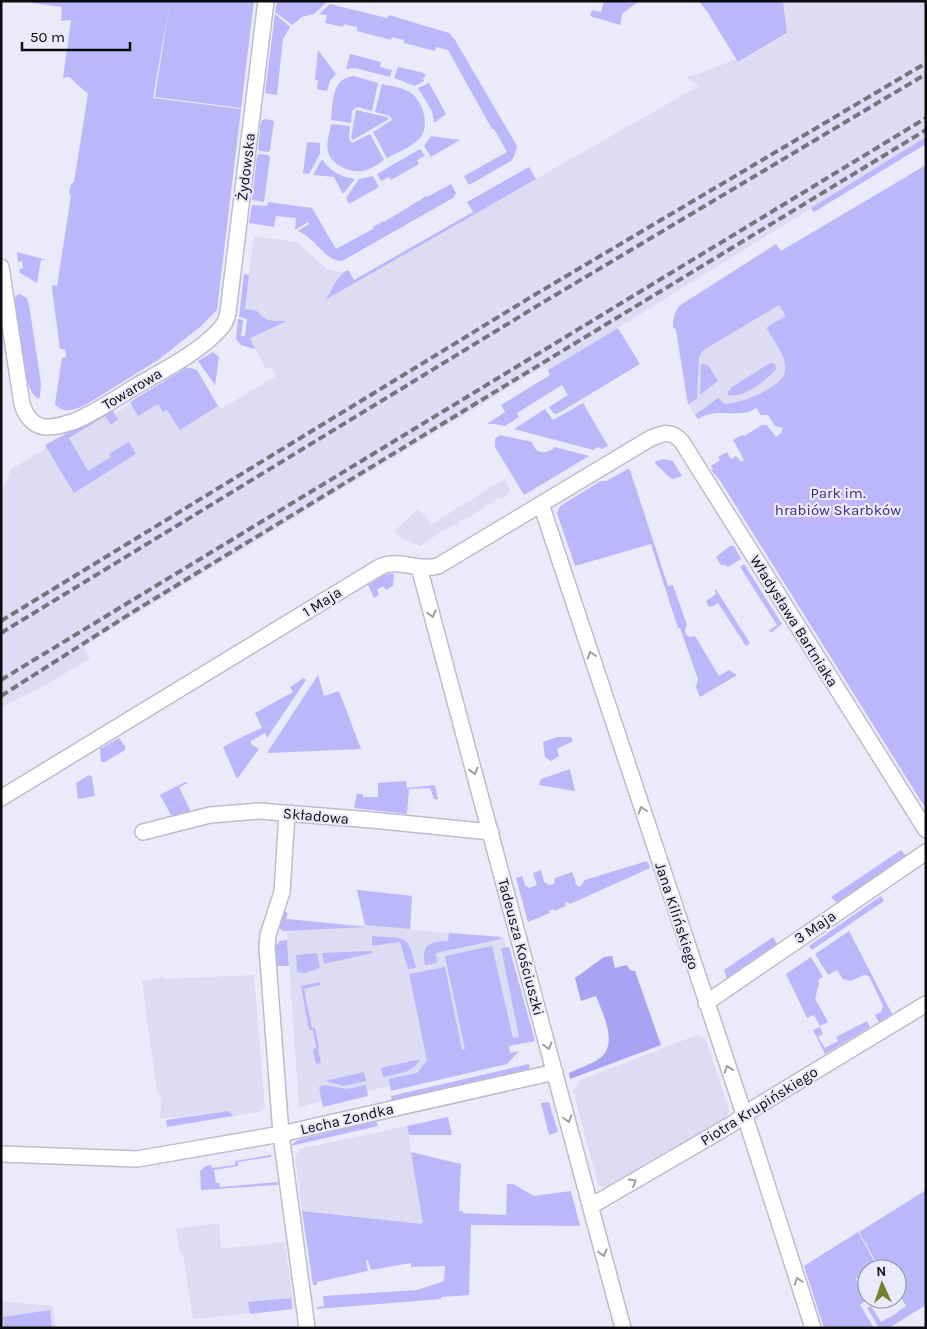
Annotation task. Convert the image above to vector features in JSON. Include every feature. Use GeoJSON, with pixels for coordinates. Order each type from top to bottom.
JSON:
{"type":"FeatureCollection","features":[{"type":"Feature","properties":{"kind":"street","name":"Żydowska"},"geometry":{"type":"LineString","coordinates":[[219,331],[226,322],[228,312],[266,1]]}},
{"type":"Feature","properties":{"kind":"street","name":"Towarowa"},"geometry":{"type":"LineString","coordinates":[[1,267],[24,412],[28,418],[44,427],[60,426],[90,413],[179,361],[219,331]]}},
{"type":"Feature","properties":{"kind":"street","name":"Władysława Bartniaka"},"geometry":{"type":"LineString","coordinates":[[651,438],[670,433],[677,436],[682,442],[926,830]]}},
{"type":"Feature","properties":{"kind":"street","name":"1 Maja"},"geometry":{"type":"LineString","coordinates":[[1,798],[378,568],[391,563],[429,568],[438,566],[651,438]]}},
{"type":"Feature","properties":{"kind":"street","name":"Jana Kilińskiego"},"geometry":{"type":"LineString","coordinates":[[541,504],[813,1328]]}},
{"type":"Feature","properties":{"kind":"street","name":"Tadeusza Kościuszki"},"geometry":{"type":"LineString","coordinates":[[419,566],[623,1328]]}},
{"type":"Feature","properties":{"kind":"street","name":"Składowa"},"geometry":{"type":"LineString","coordinates":[[143,832],[210,815],[259,812],[490,832]]}},
{"type":"Feature","properties":{"kind":"street"},"geometry":{"type":"LineString","coordinates":[[287,813],[282,892],[268,935],[267,947],[281,1134],[308,1328]]}},
{"type":"Feature","properties":{"kind":"street","name":"3 Maja"},"geometry":{"type":"LineString","coordinates":[[706,1004],[926,852]]}},
{"type":"Feature","properties":{"kind":"street","name":"Piotra Krupińskiego"},"geometry":{"type":"LineString","coordinates":[[591,1206],[732,1124],[926,1004]]}},
{"type":"Feature","properties":{"kind":"street","name":"Lecha Zondka"},"geometry":{"type":"LineString","coordinates":[[1,1154],[137,1159],[281,1134],[555,1072]]}},
{"type":"Feature","properties":{"kind":"shaded area"},"geometry":{"type":"Polygon","coordinates":[[[783,1],[926,1],[926,137],[613,331],[548,370],[545,366],[110,630],[84,647],[90,659],[1,708],[1,490],[7,481],[10,470],[103,414],[116,413],[158,385],[185,427],[218,406],[221,409],[276,376],[270,367],[266,369],[249,338],[245,338],[247,319],[243,315],[254,236],[297,242],[327,269],[338,272],[348,270],[355,282],[699,86],[686,77],[736,59],[739,62],[787,34],[783,1]]]}},
{"type":"Feature","properties":{"kind":"shaded area"},"geometry":{"type":"Polygon","coordinates":[[[789,246],[830,363],[748,413],[707,413],[698,419],[688,404],[675,328],[688,305],[789,246]]]}},
{"type":"Feature","properties":{"kind":"shaded area"},"geometry":{"type":"Polygon","coordinates":[[[504,479],[510,489],[508,495],[498,498],[489,505],[485,504],[485,507],[464,520],[460,519],[459,524],[449,527],[420,546],[403,539],[394,531],[418,509],[432,524],[504,479]]]}},
{"type":"Feature","properties":{"kind":"shaded area"},"geometry":{"type":"Polygon","coordinates":[[[357,890],[412,896],[410,930],[504,937],[506,947],[509,947],[535,1041],[481,1052],[484,1064],[299,1107],[286,919],[365,926],[357,890]]]}},
{"type":"Feature","properties":{"kind":"shaded area"},"geometry":{"type":"Polygon","coordinates":[[[612,956],[615,968],[627,965],[630,970],[635,971],[661,1045],[570,1079],[569,1073],[597,1060],[606,1052],[609,1036],[596,996],[581,1001],[575,978],[604,957],[612,956]]]}},
{"type":"Feature","properties":{"kind":"shaded area"},"geometry":{"type":"Polygon","coordinates":[[[254,975],[265,1108],[260,1112],[233,1116],[228,1111],[161,1119],[159,1111],[161,1111],[160,1093],[157,1093],[142,981],[164,977],[165,979],[254,975]]]}},
{"type":"Feature","properties":{"kind":"shaded area"},"geometry":{"type":"Polygon","coordinates":[[[697,1035],[706,1040],[729,1110],[727,1117],[604,1188],[598,1185],[573,1090],[581,1080],[697,1035]]]}},
{"type":"Feature","properties":{"kind":"shaded area"},"geometry":{"type":"Polygon","coordinates":[[[407,1126],[423,1224],[302,1211],[295,1157],[300,1149],[407,1126]]]}},
{"type":"Feature","properties":{"kind":"shaded area"},"geometry":{"type":"Polygon","coordinates":[[[219,1223],[221,1249],[285,1242],[294,1309],[193,1319],[183,1254],[180,1253],[176,1229],[219,1223]]]}},
{"type":"Feature","properties":{"kind":"shaded area"},"geometry":{"type":"Polygon","coordinates":[[[1,1301],[53,1306],[56,1328],[1,1328],[1,1301]]]}},
{"type":"Feature","properties":{"kind":"green space"},"geometry":{"type":"Polygon","coordinates":[[[33,1],[170,1],[153,98],[241,109],[217,310],[200,327],[158,360],[87,404],[70,410],[62,409],[55,404],[62,358],[66,357],[65,349],[60,349],[52,285],[57,286],[71,196],[69,193],[71,184],[74,182],[88,94],[69,77],[63,78],[71,20],[61,21],[62,7],[33,3],[33,1]]]}},
{"type":"Feature","properties":{"kind":"green space"},"geometry":{"type":"Polygon","coordinates":[[[170,1],[254,1],[241,108],[155,97],[170,1]]]}},
{"type":"Feature","properties":{"kind":"green space"},"geometry":{"type":"Polygon","coordinates":[[[277,1],[328,1],[314,14],[302,17],[292,25],[275,12],[277,1]]]}},
{"type":"Feature","properties":{"kind":"green space"},"geometry":{"type":"Polygon","coordinates":[[[604,1],[639,1],[622,14],[620,25],[590,16],[592,10],[601,12],[604,1]]]}},
{"type":"Feature","properties":{"kind":"green space"},"geometry":{"type":"Polygon","coordinates":[[[699,1],[783,1],[787,33],[738,62],[699,1]]]}},
{"type":"Feature","properties":{"kind":"green space"},"geometry":{"type":"Polygon","coordinates":[[[330,4],[387,18],[389,15],[449,33],[455,40],[517,146],[511,161],[469,185],[464,176],[507,152],[448,50],[436,47],[435,51],[404,43],[404,40],[392,37],[391,40],[357,31],[357,27],[344,24],[343,27],[325,23],[327,15],[319,14],[330,4]]]}},
{"type":"Feature","properties":{"kind":"green space"},"geometry":{"type":"Polygon","coordinates":[[[275,14],[290,27],[283,39],[277,95],[265,93],[275,14]]]}},
{"type":"Feature","properties":{"kind":"green space"},"geometry":{"type":"Polygon","coordinates":[[[318,50],[336,74],[330,81],[327,91],[317,89],[318,80],[315,80],[318,50]]]}},
{"type":"Feature","properties":{"kind":"green space"},"geometry":{"type":"Polygon","coordinates":[[[350,54],[381,62],[380,67],[392,70],[390,77],[355,68],[346,69],[350,54]]]}},
{"type":"Feature","properties":{"kind":"green space"},"geometry":{"type":"Polygon","coordinates":[[[398,67],[424,73],[426,76],[423,78],[424,81],[415,86],[394,78],[398,67]]]}},
{"type":"Feature","properties":{"kind":"green space"},"geometry":{"type":"Polygon","coordinates":[[[354,76],[378,83],[372,111],[357,107],[352,111],[351,123],[331,120],[333,99],[337,86],[346,78],[354,76]]]}},
{"type":"Feature","properties":{"kind":"green space"},"geometry":{"type":"Polygon","coordinates":[[[429,83],[446,114],[434,123],[432,111],[418,88],[429,83]]]}},
{"type":"Feature","properties":{"kind":"green space"},"geometry":{"type":"Polygon","coordinates":[[[382,84],[402,88],[413,94],[421,106],[425,119],[425,126],[420,138],[409,147],[387,158],[373,132],[392,120],[390,116],[375,112],[382,84]]]}},
{"type":"Feature","properties":{"kind":"green space"},"geometry":{"type":"Polygon","coordinates":[[[356,110],[389,119],[353,140],[351,138],[356,110]]]}},
{"type":"Feature","properties":{"kind":"green space"},"geometry":{"type":"Polygon","coordinates":[[[265,119],[274,121],[269,152],[258,149],[261,121],[265,119]]]}},
{"type":"Feature","properties":{"kind":"green space"},"geometry":{"type":"Polygon","coordinates":[[[331,124],[350,126],[349,139],[352,143],[370,134],[384,160],[372,168],[363,171],[352,171],[337,164],[328,151],[331,124]]]}},
{"type":"Feature","properties":{"kind":"green space"},"geometry":{"type":"Polygon","coordinates":[[[431,136],[460,140],[431,157],[424,146],[431,136]]]}},
{"type":"Feature","properties":{"kind":"green space"},"geometry":{"type":"Polygon","coordinates":[[[926,137],[926,144],[814,212],[811,208],[926,137]]]}},
{"type":"Feature","properties":{"kind":"green space"},"geometry":{"type":"Polygon","coordinates":[[[307,142],[320,143],[320,154],[309,174],[303,173],[307,142]]]}},
{"type":"Feature","properties":{"kind":"green space"},"geometry":{"type":"Polygon","coordinates":[[[420,149],[425,156],[417,160],[419,164],[391,180],[389,177],[381,181],[377,174],[420,149]]]}},
{"type":"Feature","properties":{"kind":"green space"},"geometry":{"type":"Polygon","coordinates":[[[259,154],[270,157],[264,202],[252,200],[257,156],[259,154]]]}},
{"type":"Feature","properties":{"kind":"green space"},"geometry":{"type":"Polygon","coordinates":[[[322,159],[336,173],[355,179],[343,194],[334,177],[313,175],[322,159]]]}},
{"type":"Feature","properties":{"kind":"green space","name":"Park im. hrabiów Skarbków"},"geometry":{"type":"Polygon","coordinates":[[[926,165],[926,809],[719,479],[711,470],[713,469],[711,466],[720,460],[718,457],[727,452],[731,459],[736,456],[741,462],[744,460],[733,440],[742,435],[744,436],[762,425],[767,425],[776,437],[783,428],[775,426],[768,415],[761,415],[756,408],[742,413],[713,413],[698,419],[695,415],[718,398],[725,404],[750,398],[776,384],[782,378],[785,372],[784,361],[767,327],[786,316],[779,305],[702,351],[699,357],[697,399],[688,404],[676,329],[673,328],[674,317],[679,306],[776,244],[781,251],[926,165]]]}},
{"type":"Feature","properties":{"kind":"green space"},"geometry":{"type":"Polygon","coordinates":[[[529,167],[536,179],[325,300],[338,279],[348,270],[354,280],[473,212],[467,202],[529,167]]]}},
{"type":"Feature","properties":{"kind":"green space"},"geometry":{"type":"Polygon","coordinates":[[[373,176],[379,187],[349,204],[346,198],[359,179],[373,176]]]}},
{"type":"Feature","properties":{"kind":"green space"},"geometry":{"type":"Polygon","coordinates":[[[451,184],[456,193],[453,198],[342,261],[330,257],[310,238],[298,231],[309,224],[308,222],[295,230],[296,218],[276,216],[274,227],[249,223],[252,205],[267,206],[268,202],[312,208],[336,249],[420,200],[422,201],[421,199],[426,196],[451,184]]]}},
{"type":"Feature","properties":{"kind":"green space"},"geometry":{"type":"Polygon","coordinates":[[[17,252],[47,260],[41,260],[37,283],[20,273],[19,269],[23,268],[22,261],[18,262],[17,252]]]}},
{"type":"Feature","properties":{"kind":"green space"},"geometry":{"type":"Polygon","coordinates":[[[244,274],[249,275],[245,309],[257,311],[270,321],[287,321],[250,338],[255,349],[241,345],[236,339],[238,319],[243,320],[241,336],[245,336],[247,319],[239,317],[244,274]]]}},
{"type":"Feature","properties":{"kind":"green space"},"geometry":{"type":"Polygon","coordinates":[[[19,294],[27,298],[29,305],[41,383],[40,397],[38,399],[32,393],[27,381],[14,299],[19,294]]]}},
{"type":"Feature","properties":{"kind":"green space"},"geometry":{"type":"Polygon","coordinates":[[[618,328],[640,364],[557,414],[553,413],[549,407],[568,395],[562,385],[517,413],[519,417],[505,426],[487,424],[505,412],[501,405],[550,375],[548,370],[618,328]]]}},
{"type":"Feature","properties":{"kind":"green space"},"geometry":{"type":"Polygon","coordinates":[[[213,352],[219,357],[215,385],[198,361],[213,352]]]}},
{"type":"Feature","properties":{"kind":"green space"},"geometry":{"type":"Polygon","coordinates":[[[770,363],[775,363],[776,369],[761,383],[741,394],[728,395],[732,387],[770,363]]]}},
{"type":"Feature","properties":{"kind":"green space"},"geometry":{"type":"Polygon","coordinates":[[[701,364],[708,365],[718,381],[700,395],[701,364]]]}},
{"type":"Feature","properties":{"kind":"green space"},"geometry":{"type":"Polygon","coordinates":[[[186,368],[197,370],[218,406],[180,430],[167,410],[163,412],[158,404],[138,416],[130,402],[186,368]]]}},
{"type":"Feature","properties":{"kind":"green space"},"geometry":{"type":"Polygon","coordinates":[[[583,403],[608,446],[602,449],[598,447],[593,450],[514,429],[545,409],[553,420],[583,403]]]}},
{"type":"Feature","properties":{"kind":"green space"},"geometry":{"type":"Polygon","coordinates":[[[112,410],[118,419],[111,425],[105,416],[69,438],[88,471],[111,457],[109,454],[129,442],[136,454],[74,493],[45,445],[112,410]]]}},
{"type":"Feature","properties":{"kind":"green space"},"geometry":{"type":"Polygon","coordinates":[[[500,435],[532,442],[533,446],[541,452],[552,450],[555,447],[589,456],[524,495],[495,447],[495,439],[500,435]]]}},
{"type":"Feature","properties":{"kind":"green space"},"geometry":{"type":"Polygon","coordinates":[[[663,459],[673,461],[682,476],[673,479],[654,462],[663,459]]]}},
{"type":"Feature","properties":{"kind":"green space"},"geometry":{"type":"Polygon","coordinates":[[[628,469],[630,470],[668,586],[673,585],[687,625],[685,629],[686,635],[690,637],[695,636],[719,676],[729,670],[737,675],[700,697],[696,687],[698,679],[680,628],[678,628],[651,544],[575,566],[557,513],[560,506],[601,481],[606,481],[628,469]]]}},
{"type":"Feature","properties":{"kind":"green space"},"geometry":{"type":"Polygon","coordinates":[[[730,546],[734,546],[741,559],[728,567],[721,565],[716,557],[730,546]]]}},
{"type":"Feature","properties":{"kind":"green space"},"geometry":{"type":"Polygon","coordinates":[[[744,564],[782,624],[772,632],[768,631],[777,625],[740,567],[744,564]]]}},
{"type":"Feature","properties":{"kind":"green space"},"geometry":{"type":"Polygon","coordinates":[[[389,574],[394,574],[393,586],[386,590],[383,586],[377,590],[379,595],[374,598],[368,585],[389,574]]]}},
{"type":"Feature","properties":{"kind":"green space"},"geometry":{"type":"Polygon","coordinates":[[[715,588],[750,643],[746,646],[718,603],[711,607],[708,606],[706,601],[716,594],[715,588]]]}},
{"type":"Feature","properties":{"kind":"green space"},"geometry":{"type":"Polygon","coordinates":[[[318,675],[324,696],[339,691],[361,749],[267,753],[318,675]]]}},
{"type":"Feature","properties":{"kind":"green space"},"geometry":{"type":"Polygon","coordinates":[[[304,678],[306,680],[267,738],[265,733],[251,741],[251,744],[259,749],[237,779],[223,747],[262,728],[255,713],[293,692],[290,687],[304,678]]]}},
{"type":"Feature","properties":{"kind":"green space"},"geometry":{"type":"Polygon","coordinates":[[[557,737],[571,737],[573,741],[557,749],[559,756],[551,761],[545,757],[543,742],[557,737]]]}},
{"type":"Feature","properties":{"kind":"green space"},"geometry":{"type":"Polygon","coordinates":[[[119,738],[125,746],[125,750],[105,762],[101,762],[100,749],[119,738]]]}},
{"type":"Feature","properties":{"kind":"green space"},"geometry":{"type":"Polygon","coordinates":[[[570,769],[575,791],[539,785],[541,779],[570,769]]]}},
{"type":"Feature","properties":{"kind":"green space"},"geometry":{"type":"Polygon","coordinates":[[[89,775],[92,777],[95,796],[78,799],[76,783],[89,775]]]}},
{"type":"Feature","properties":{"kind":"green space"},"geometry":{"type":"Polygon","coordinates":[[[406,781],[407,788],[435,785],[438,800],[434,799],[430,788],[409,789],[407,814],[354,808],[357,794],[363,794],[363,797],[378,797],[378,783],[406,781]]]}},
{"type":"Feature","properties":{"kind":"green space"},"geometry":{"type":"Polygon","coordinates":[[[185,782],[188,783],[179,787],[192,814],[172,817],[160,795],[185,782]]]}},
{"type":"Feature","properties":{"kind":"green space"},"geometry":{"type":"Polygon","coordinates":[[[901,850],[906,856],[837,903],[831,897],[901,850]]]}},
{"type":"Feature","properties":{"kind":"green space"},"geometry":{"type":"Polygon","coordinates":[[[647,861],[650,868],[570,904],[568,902],[565,903],[566,906],[554,911],[553,909],[549,911],[550,913],[528,922],[516,878],[522,876],[525,885],[529,888],[537,885],[533,873],[541,870],[544,882],[549,885],[554,884],[555,878],[572,872],[575,884],[580,887],[585,880],[647,861]]]}},
{"type":"Feature","properties":{"kind":"green space"},"geometry":{"type":"Polygon","coordinates":[[[357,890],[412,896],[410,929],[365,925],[357,890]]]}},
{"type":"Feature","properties":{"kind":"green space"},"geometry":{"type":"Polygon","coordinates":[[[881,896],[884,901],[812,950],[809,946],[881,896]]]}},
{"type":"Feature","properties":{"kind":"green space"},"geometry":{"type":"Polygon","coordinates":[[[281,910],[288,913],[286,919],[366,927],[283,931],[277,926],[281,910]]]}},
{"type":"Feature","properties":{"kind":"green space"},"geometry":{"type":"Polygon","coordinates":[[[849,931],[892,1014],[879,1022],[875,1015],[881,1012],[883,1006],[869,976],[864,975],[851,981],[843,979],[837,970],[828,975],[815,954],[849,931]]]}},
{"type":"Feature","properties":{"kind":"green space"},"geometry":{"type":"Polygon","coordinates":[[[449,933],[501,937],[501,939],[436,953],[437,963],[425,965],[424,953],[426,948],[432,943],[448,941],[449,933]]]}},
{"type":"Feature","properties":{"kind":"green space"},"geometry":{"type":"Polygon","coordinates":[[[372,936],[403,940],[410,948],[416,968],[408,969],[400,942],[372,946],[372,936]]]}},
{"type":"Feature","properties":{"kind":"green space"},"geometry":{"type":"Polygon","coordinates":[[[773,937],[777,944],[727,978],[724,970],[773,937]]]}},
{"type":"Feature","properties":{"kind":"green space"},"geometry":{"type":"Polygon","coordinates":[[[287,940],[289,966],[277,966],[274,948],[280,941],[287,940]]]}},
{"type":"Feature","properties":{"kind":"green space"},"geometry":{"type":"Polygon","coordinates":[[[492,946],[513,1038],[519,1037],[501,948],[509,947],[535,1041],[509,1046],[510,1053],[519,1051],[507,1064],[391,1091],[389,1079],[417,1073],[427,1060],[409,974],[445,967],[462,1050],[465,1049],[445,956],[492,946]]]}},
{"type":"Feature","properties":{"kind":"green space"},"geometry":{"type":"Polygon","coordinates":[[[372,951],[372,953],[324,964],[322,953],[372,951]]]}},
{"type":"Feature","properties":{"kind":"green space"},"geometry":{"type":"Polygon","coordinates":[[[317,953],[320,968],[305,973],[297,972],[296,955],[317,953]]]}},
{"type":"Feature","properties":{"kind":"green space"},"geometry":{"type":"Polygon","coordinates":[[[811,957],[823,977],[818,980],[815,999],[828,1022],[820,1026],[814,1015],[807,1018],[786,974],[811,957]]]}},
{"type":"Feature","properties":{"kind":"green space"},"geometry":{"type":"Polygon","coordinates":[[[320,982],[321,985],[304,989],[312,1028],[315,1028],[319,1047],[321,1063],[316,1064],[313,1051],[316,1047],[313,1030],[309,1030],[301,986],[320,982]]]}},
{"type":"Feature","properties":{"kind":"green space"},"geometry":{"type":"Polygon","coordinates":[[[867,1021],[870,1027],[825,1054],[813,1030],[820,1027],[823,1034],[818,1037],[825,1048],[838,1041],[836,1037],[867,1021]]]}},
{"type":"Feature","properties":{"kind":"green space"},"geometry":{"type":"Polygon","coordinates":[[[420,1059],[409,1070],[383,1077],[381,1068],[420,1059]]]}},
{"type":"Feature","properties":{"kind":"green space"},"geometry":{"type":"Polygon","coordinates":[[[529,1064],[530,1070],[392,1102],[391,1096],[529,1064]]]}},
{"type":"Feature","properties":{"kind":"green space"},"geometry":{"type":"Polygon","coordinates":[[[364,1072],[366,1081],[343,1086],[325,1081],[364,1072]]]}},
{"type":"Feature","properties":{"kind":"green space"},"geometry":{"type":"Polygon","coordinates":[[[324,1085],[347,1089],[366,1085],[368,1096],[323,1107],[319,1087],[324,1085]]]}},
{"type":"Feature","properties":{"kind":"green space"},"geometry":{"type":"Polygon","coordinates":[[[549,1102],[558,1132],[549,1135],[541,1103],[549,1102]]]}},
{"type":"Feature","properties":{"kind":"green space"},"geometry":{"type":"Polygon","coordinates":[[[228,1111],[233,1116],[167,1127],[166,1120],[228,1111]]]}},
{"type":"Feature","properties":{"kind":"green space"},"geometry":{"type":"Polygon","coordinates":[[[448,1117],[452,1135],[409,1135],[407,1126],[448,1117]]]}},
{"type":"Feature","properties":{"kind":"green space"},"geometry":{"type":"Polygon","coordinates":[[[376,1121],[378,1126],[290,1146],[298,1140],[376,1121]]]}},
{"type":"Feature","properties":{"kind":"green space"},"geometry":{"type":"Polygon","coordinates":[[[411,1152],[461,1164],[459,1211],[463,1211],[463,1213],[506,1215],[507,1184],[513,1184],[534,1196],[571,1191],[580,1226],[471,1225],[469,1295],[317,1309],[317,1307],[324,1306],[323,1296],[417,1290],[444,1281],[445,1266],[411,1267],[411,1263],[371,1270],[368,1260],[366,1261],[368,1271],[317,1282],[317,1285],[313,1285],[302,1211],[423,1224],[411,1152]]]}},
{"type":"Feature","properties":{"kind":"green space"},"geometry":{"type":"Polygon","coordinates":[[[271,1155],[271,1157],[238,1162],[238,1166],[214,1170],[216,1183],[219,1183],[220,1187],[278,1182],[278,1185],[201,1190],[200,1171],[206,1166],[211,1165],[212,1168],[235,1165],[235,1161],[271,1155]]]}},
{"type":"Feature","properties":{"kind":"green space"},"geometry":{"type":"Polygon","coordinates":[[[926,1190],[926,1305],[889,1328],[879,1328],[868,1309],[873,1309],[881,1322],[902,1309],[907,1309],[907,1259],[874,1259],[859,1232],[926,1190]]]}},
{"type":"Feature","properties":{"kind":"green space"},"geometry":{"type":"Polygon","coordinates":[[[858,1232],[873,1259],[857,1259],[857,1309],[862,1309],[874,1328],[824,1328],[804,1266],[858,1232]]]}},
{"type":"Feature","properties":{"kind":"green space"},"geometry":{"type":"Polygon","coordinates":[[[291,1298],[292,1309],[250,1314],[248,1302],[291,1298]]]}},
{"type":"Feature","properties":{"kind":"green space"},"geometry":{"type":"Polygon","coordinates":[[[50,1310],[52,1328],[4,1328],[3,1317],[50,1310]]]}},
{"type":"Feature","properties":{"kind":"railway"},"geometry":{"type":"LineString","coordinates":[[1,621],[531,297],[926,63]]}},
{"type":"Feature","properties":{"kind":"railway"},"geometry":{"type":"LineString","coordinates":[[1,633],[537,306],[926,74]]}},
{"type":"Feature","properties":{"kind":"railway"},"geometry":{"type":"LineString","coordinates":[[1,680],[926,118]]}},
{"type":"Feature","properties":{"kind":"railway"},"geometry":{"type":"LineString","coordinates":[[1,696],[136,610],[926,130]]}}]}
